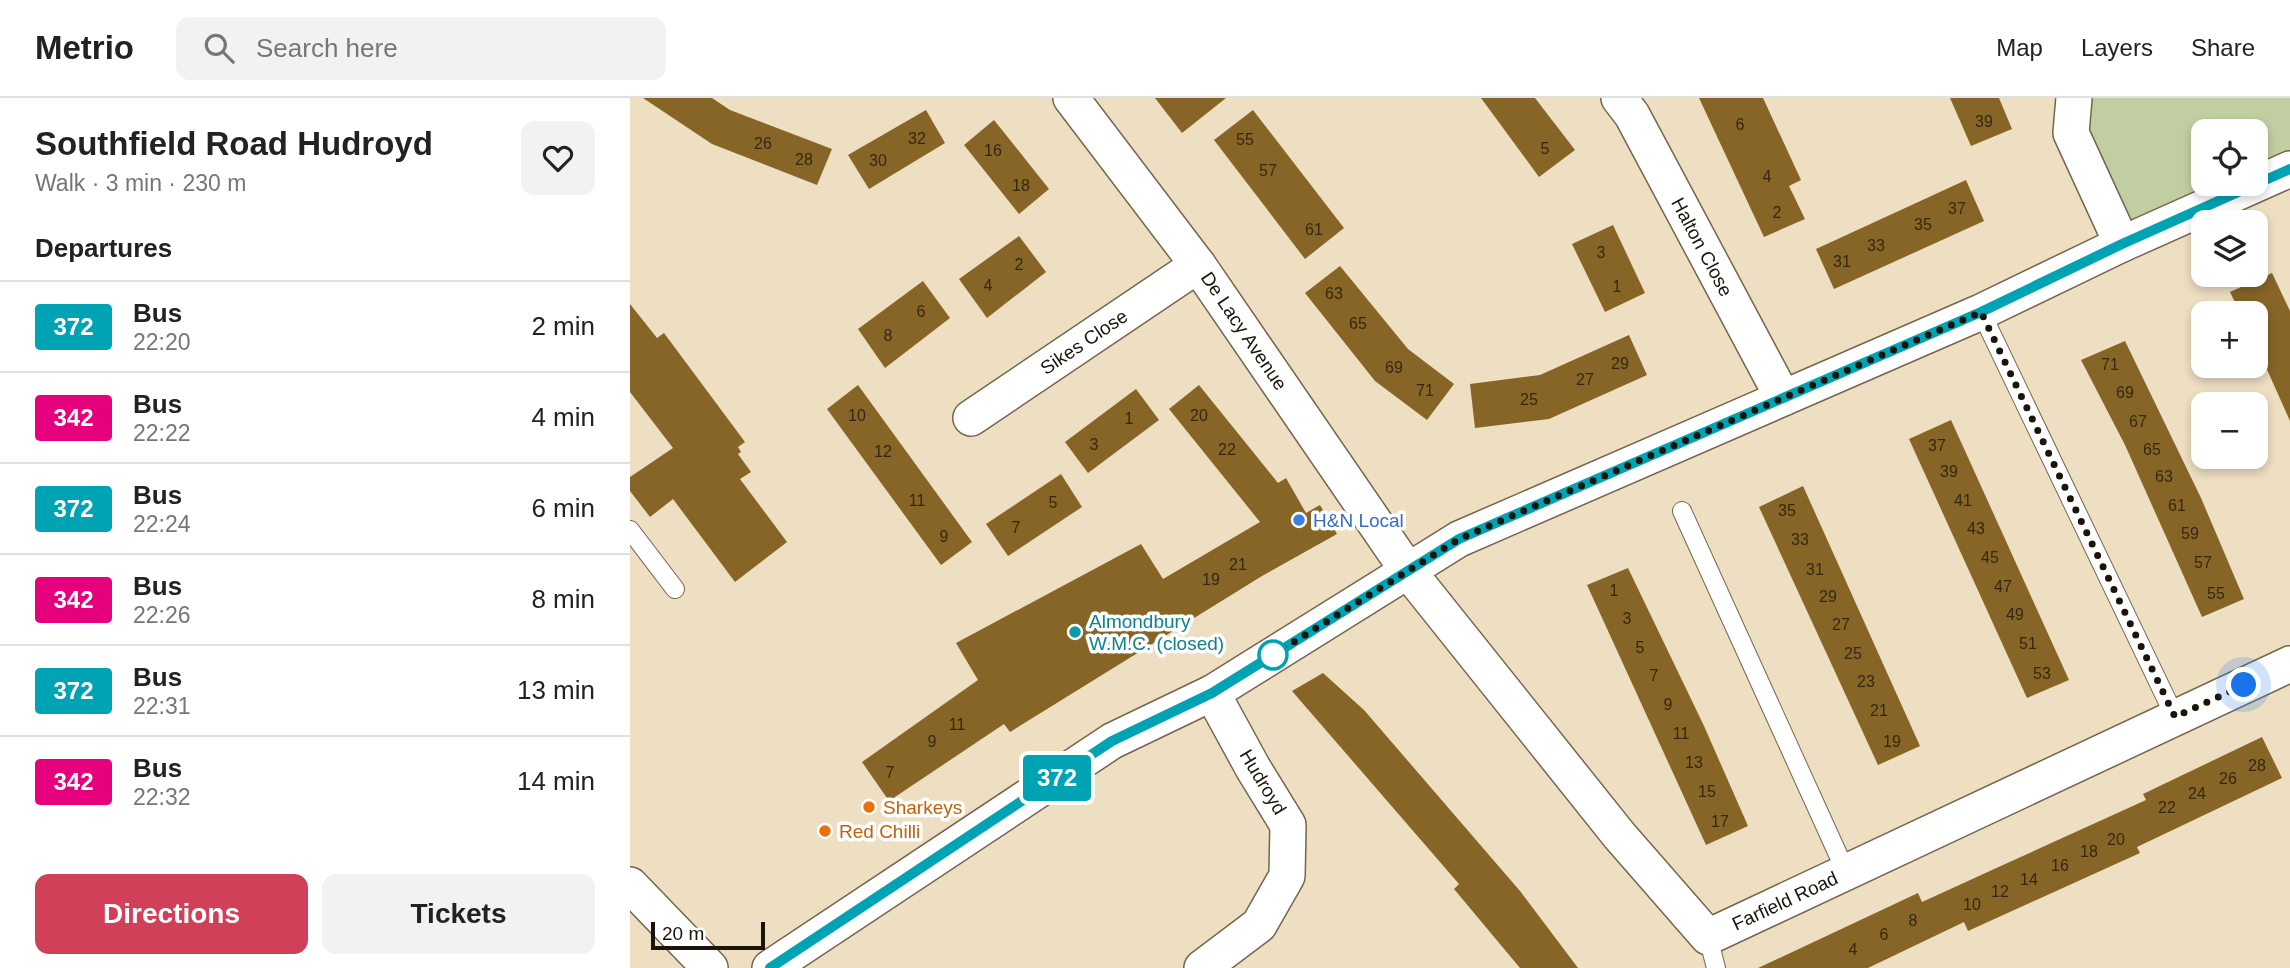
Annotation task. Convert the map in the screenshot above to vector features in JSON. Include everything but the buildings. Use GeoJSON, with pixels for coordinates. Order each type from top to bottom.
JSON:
{"type":"FeatureCollection","features":[{"type":"Feature","properties":{"kind":"street","name":"De Lacy Avenue"},"geometry":{"type":"LineString","coordinates":[[1071,98],[1198,265],[1408,571]]}},
{"type":"Feature","properties":{"kind":"street","name":"Halton Close"},"geometry":{"type":"LineString","coordinates":[[1619,98],[1632,115],[1783,398]]}},
{"type":"Feature","properties":{"kind":"street"},"geometry":{"type":"LineString","coordinates":[[2074,98],[2071,132],[2122,244]]}},
{"type":"Feature","properties":{"kind":"street"},"geometry":{"type":"LineString","coordinates":[[770,968],[1112,741],[1212,693],[1459,539],[1981,312],[2122,244],[2290,169]]}},
{"type":"Feature","properties":{"kind":"street","name":"Sikes Close"},"geometry":{"type":"LineString","coordinates":[[971,418],[1198,265]]}},
{"type":"Feature","properties":{"kind":"street","name":"Farfield Road"},"geometry":{"type":"LineString","coordinates":[[1408,571],[1712,953],[1846,872],[2290,664]]}},
{"type":"Feature","properties":{"kind":"street","name":"Hudroyd"},"geometry":{"type":"LineString","coordinates":[[1202,968],[1259,925],[1287,876],[1288,825],[1212,693]]}},
{"type":"Feature","properties":{"kind":"street"},"geometry":{"type":"LineString","coordinates":[[632,890],[710,968]]}},
{"type":"Feature","properties":{"kind":"lane"},"geometry":{"type":"LineString","coordinates":[[1981,312],[2175,717]]}},
{"type":"Feature","properties":{"kind":"lane"},"geometry":{"type":"LineString","coordinates":[[1682,511],[1846,872]]}},
{"type":"Feature","properties":{"kind":"lane"},"geometry":{"type":"LineString","coordinates":[[630,530],[675,589]]}},
{"type":"Feature","properties":{"kind":"green space"},"geometry":{"type":"Polygon","coordinates":[[[2074,98],[2290,98],[2290,169],[2268,178],[2268,119],[2191,119],[2191,196],[2226,196],[2112,244],[2074,98]]]}},
{"type":"Feature","properties":{"kind":"bus line","name":"372"},"geometry":{"type":"LineString","coordinates":[[770,968],[1112,741],[1212,693],[1459,539],[1981,312],[2122,244],[2290,169]]}},
{"type":"Feature","properties":{"kind":"place","name":"H&N Local"},"geometry":{"type":"Point","coordinates":[1299,520]}},
{"type":"Feature","properties":{"kind":"place","name":"Almondbury W.M.C. (closed)"},"geometry":{"type":"Point","coordinates":[1075,632]}},
{"type":"Feature","properties":{"kind":"place","name":"Sharkeys"},"geometry":{"type":"Point","coordinates":[869,807]}},
{"type":"Feature","properties":{"kind":"place","name":"Red Chilli"},"geometry":{"type":"Point","coordinates":[825,831]}},
{"type":"Feature","properties":{"kind":"route"},"geometry":{"type":"LineString","coordinates":[[1273,655],[1459,539],[1981,312],[2175,717],[2244,685]]}}]}
